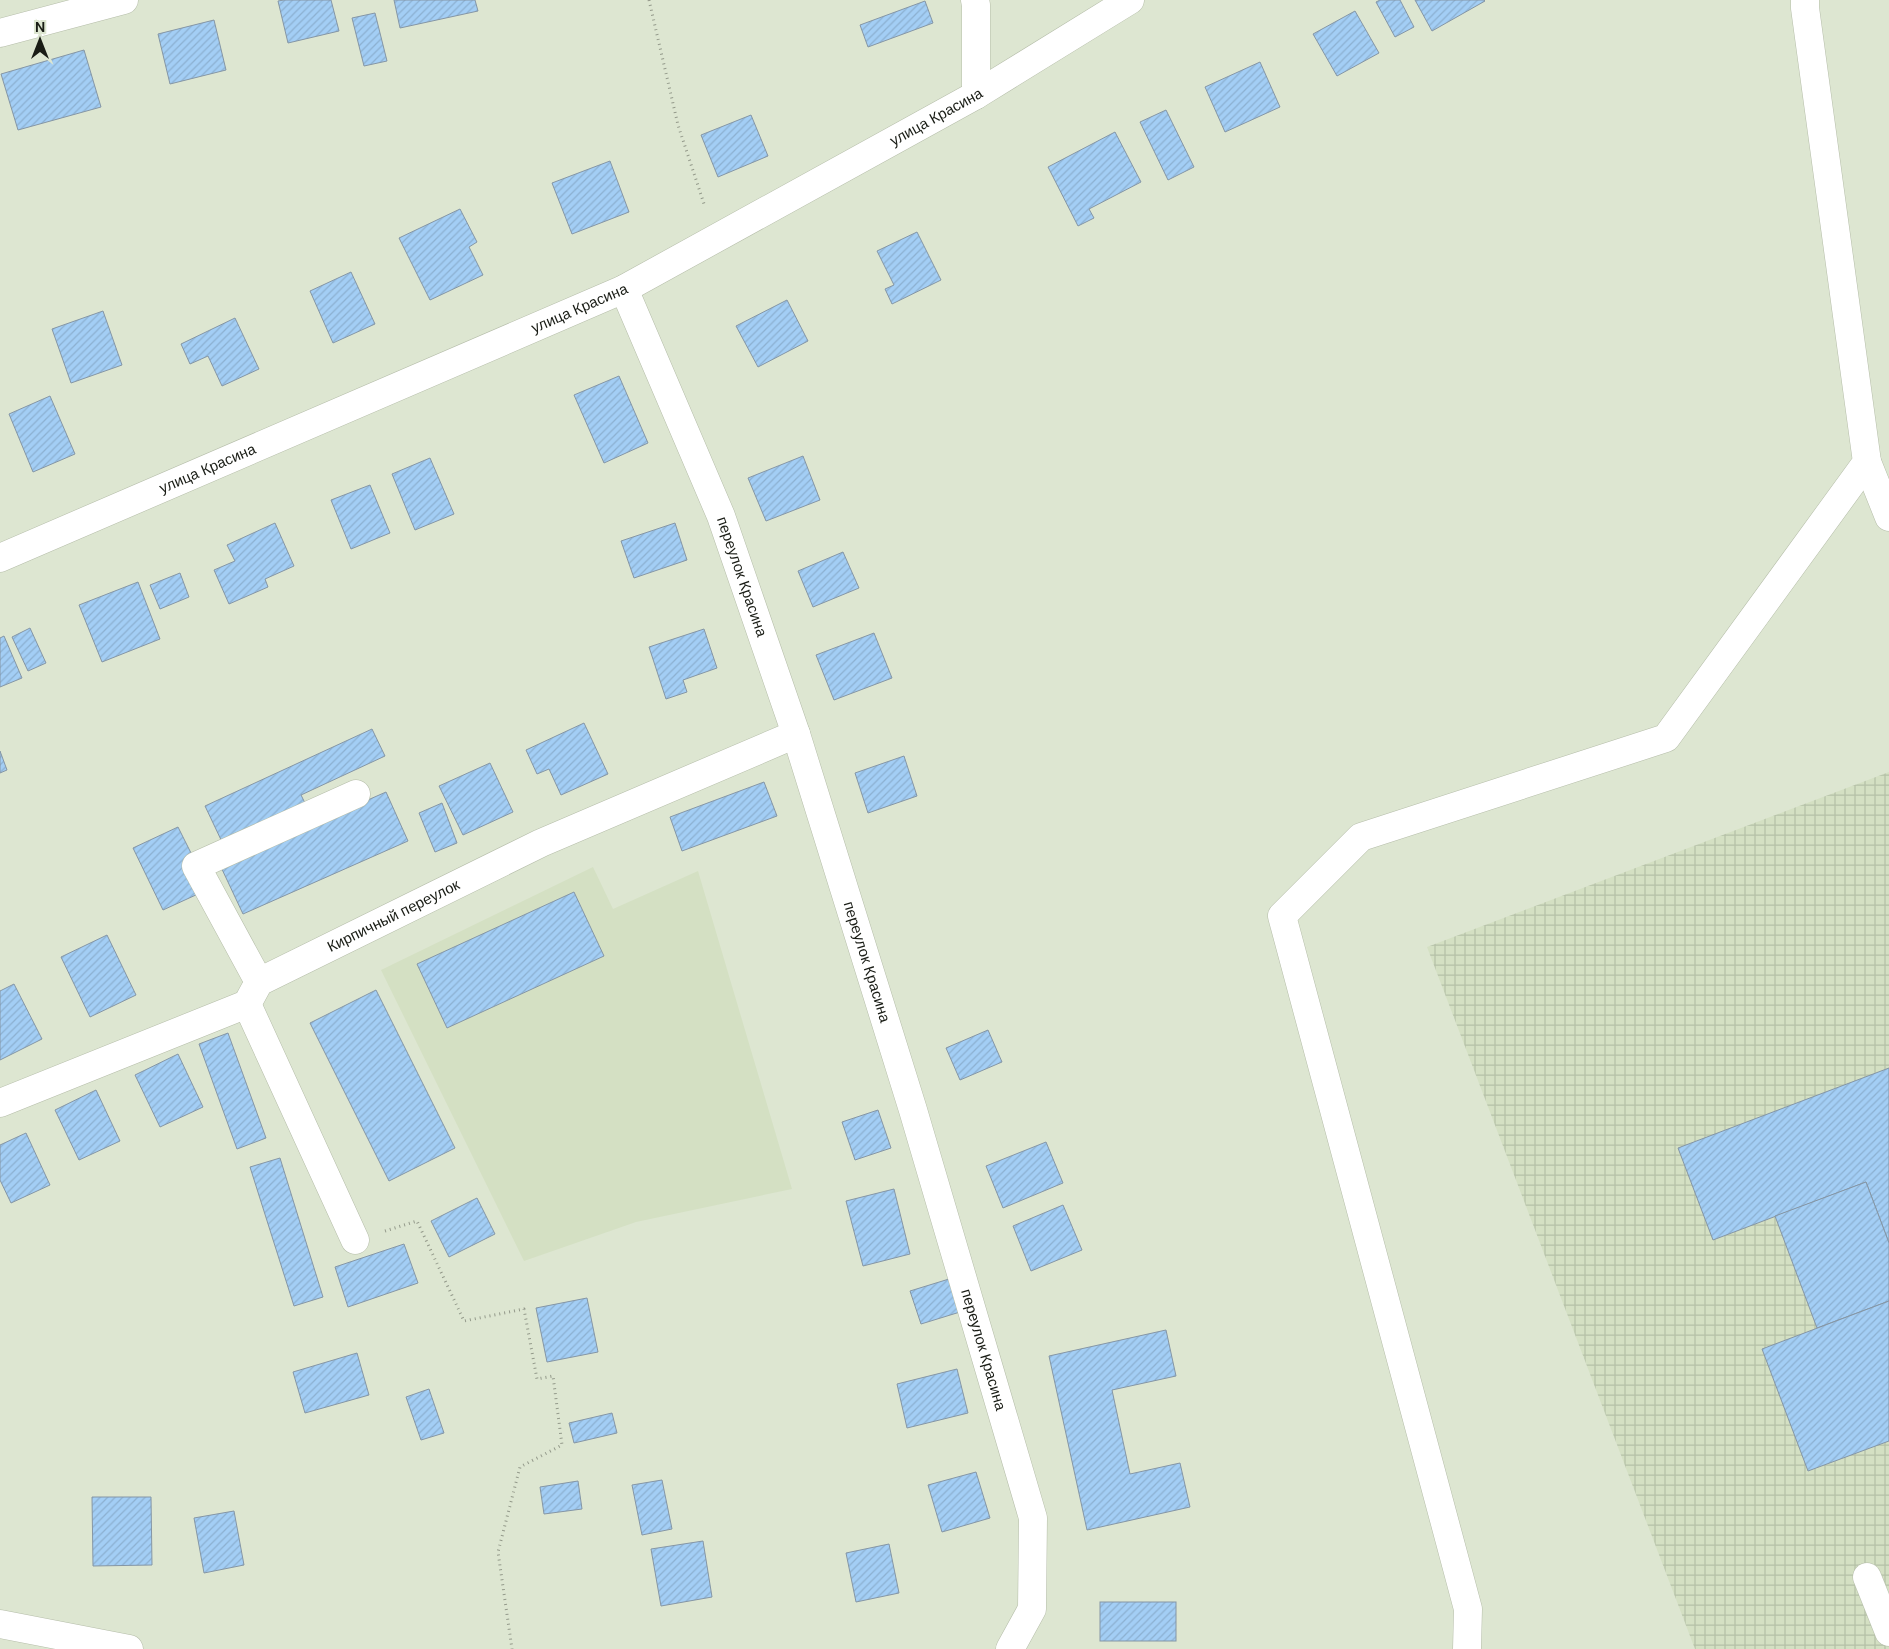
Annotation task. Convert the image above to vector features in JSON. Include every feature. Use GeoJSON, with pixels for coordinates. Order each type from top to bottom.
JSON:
{"type":"FeatureCollection","features":[{"type":"Feature","properties":{"kind":"street"},"geometry":{"type":"LineString","coordinates":[[0,33],[124,0]]}},
{"type":"Feature","properties":{"kind":"street"},"geometry":{"type":"LineString","coordinates":[[975,0],[976,96]]}},
{"type":"Feature","properties":{"kind":"street","name":"улица Красина"},"geometry":{"type":"LineString","coordinates":[[0,558],[624,289],[976,96],[1130,0]]}},
{"type":"Feature","properties":{"kind":"street"},"geometry":{"type":"LineString","coordinates":[[1805,0],[1867,462],[1889,517]]}},
{"type":"Feature","properties":{"kind":"street","name":"переулок Красина"},"geometry":{"type":"LineString","coordinates":[[624,289],[721,516],[796,734],[913,1110],[1033,1518],[1032,1609],[1010,1649]]}},
{"type":"Feature","properties":{"kind":"street"},"geometry":{"type":"LineString","coordinates":[[1467,1649],[1468,1609],[1282,916],[1361,837],[1666,738],[1867,462]]}},
{"type":"Feature","properties":{"kind":"street","name":"Кирпичный переулок"},"geometry":{"type":"LineString","coordinates":[[0,1103],[253,993],[541,843],[796,734]]}},
{"type":"Feature","properties":{"kind":"street"},"geometry":{"type":"LineString","coordinates":[[356,794],[196,866],[253,993],[356,1240]]}},
{"type":"Feature","properties":{"kind":"street"},"geometry":{"type":"LineString","coordinates":[[1867,1577],[1889,1632]]}},
{"type":"Feature","properties":{"kind":"street"},"geometry":{"type":"LineString","coordinates":[[0,1624],[129,1649]]}},
{"type":"Feature","properties":{"kind":"path"},"geometry":{"type":"LineString","coordinates":[[649,0],[678,125],[702,199],[718,238]]}},
{"type":"Feature","properties":{"kind":"path"},"geometry":{"type":"LineString","coordinates":[[356,1240],[417,1221],[464,1321],[524,1310],[537,1379],[553,1376],[562,1445],[520,1467],[498,1552],[512,1649]]}},
{"type":"Feature","properties":{"kind":"shaded area"},"geometry":{"type":"Polygon","coordinates":[[[1889,772],[1889,1649],[1695,1649],[1427,947],[1889,772]]]}},
{"type":"Feature","properties":{"kind":"shaded area"},"geometry":{"type":"Polygon","coordinates":[[[593,867],[613,909],[698,871],[792,1189],[636,1222],[524,1261],[381,970],[593,867]]]}},
{"type":"Feature","properties":{"kind":"building"},"geometry":{"type":"Polygon","coordinates":[[[331,0],[339,31],[288,43],[278,1],[331,0]]]}},
{"type":"Feature","properties":{"kind":"building"},"geometry":{"type":"Polygon","coordinates":[[[394,0],[475,0],[478,11],[400,28],[394,0]]]}},
{"type":"Feature","properties":{"kind":"building"},"geometry":{"type":"Polygon","coordinates":[[[1380,0],[1400,0],[1414,27],[1395,37],[1376,2],[1380,0]]]}},
{"type":"Feature","properties":{"kind":"building"},"geometry":{"type":"Polygon","coordinates":[[[1415,0],[1484,0],[1485,1],[1432,31],[1415,0]]]}},
{"type":"Feature","properties":{"kind":"building"},"geometry":{"type":"Polygon","coordinates":[[[925,1],[933,23],[868,47],[860,25],[925,1]]]}},
{"type":"Feature","properties":{"kind":"building"},"geometry":{"type":"Polygon","coordinates":[[[1355,11],[1379,53],[1337,76],[1313,34],[1355,11]]]}},
{"type":"Feature","properties":{"kind":"building"},"geometry":{"type":"Polygon","coordinates":[[[375,13],[387,61],[364,66],[352,18],[375,13]]]}},
{"type":"Feature","properties":{"kind":"building"},"geometry":{"type":"Polygon","coordinates":[[[214,20],[226,70],[170,84],[158,34],[214,20]]]}},
{"type":"Feature","properties":{"kind":"building"},"geometry":{"type":"Polygon","coordinates":[[[84,50],[101,107],[18,130],[1,74],[84,50]]]}},
{"type":"Feature","properties":{"kind":"building"},"geometry":{"type":"Polygon","coordinates":[[[1260,62],[1280,107],[1225,132],[1205,87],[1260,62]]]}},
{"type":"Feature","properties":{"kind":"building"},"geometry":{"type":"Polygon","coordinates":[[[1166,110],[1194,167],[1168,180],[1140,122],[1166,110]]]}},
{"type":"Feature","properties":{"kind":"building"},"geometry":{"type":"Polygon","coordinates":[[[751,115],[768,156],[718,177],[701,135],[751,115]]]}},
{"type":"Feature","properties":{"kind":"building"},"geometry":{"type":"Polygon","coordinates":[[[1115,132],[1141,182],[1089,209],[1094,218],[1078,226],[1048,167],[1115,132]]]}},
{"type":"Feature","properties":{"kind":"building"},"geometry":{"type":"Polygon","coordinates":[[[610,161],[629,212],[572,234],[552,183],[610,161]]]}},
{"type":"Feature","properties":{"kind":"building"},"geometry":{"type":"Polygon","coordinates":[[[460,209],[477,242],[469,247],[483,275],[430,300],[399,238],[460,209]]]}},
{"type":"Feature","properties":{"kind":"building"},"geometry":{"type":"Polygon","coordinates":[[[917,232],[941,280],[892,304],[885,289],[894,285],[877,251],[917,232]]]}},
{"type":"Feature","properties":{"kind":"building"},"geometry":{"type":"Polygon","coordinates":[[[351,272],[375,324],[333,343],[310,291],[351,272]]]}},
{"type":"Feature","properties":{"kind":"building"},"geometry":{"type":"Polygon","coordinates":[[[787,300],[808,341],[758,367],[736,326],[787,300]]]}},
{"type":"Feature","properties":{"kind":"building"},"geometry":{"type":"Polygon","coordinates":[[[103,311],[122,365],[71,383],[52,329],[103,311]]]}},
{"type":"Feature","properties":{"kind":"building"},"geometry":{"type":"Polygon","coordinates":[[[235,318],[259,369],[222,386],[208,356],[190,364],[181,344],[235,318]]]}},
{"type":"Feature","properties":{"kind":"building"},"geometry":{"type":"Polygon","coordinates":[[[619,376],[648,443],[604,463],[574,395],[619,376]]]}},
{"type":"Feature","properties":{"kind":"building"},"geometry":{"type":"Polygon","coordinates":[[[50,396],[75,454],[33,472],[9,414],[50,396]]]}},
{"type":"Feature","properties":{"kind":"building"},"geometry":{"type":"Polygon","coordinates":[[[803,456],[820,500],[766,521],[748,478],[803,456]]]}},
{"type":"Feature","properties":{"kind":"building"},"geometry":{"type":"Polygon","coordinates":[[[430,458],[454,514],[415,530],[392,474],[430,458]]]}},
{"type":"Feature","properties":{"kind":"building"},"geometry":{"type":"Polygon","coordinates":[[[370,485],[390,533],[351,549],[331,500],[370,485]]]}},
{"type":"Feature","properties":{"kind":"building"},"geometry":{"type":"Polygon","coordinates":[[[275,523],[294,566],[265,579],[268,587],[229,604],[214,570],[235,561],[227,545],[275,523]]]}},
{"type":"Feature","properties":{"kind":"building"},"geometry":{"type":"Polygon","coordinates":[[[675,523],[687,560],[634,578],[621,541],[675,523]]]}},
{"type":"Feature","properties":{"kind":"building"},"geometry":{"type":"Polygon","coordinates":[[[843,552],[859,588],[813,607],[798,571],[843,552]]]}},
{"type":"Feature","properties":{"kind":"building"},"geometry":{"type":"Polygon","coordinates":[[[180,573],[189,597],[160,609],[150,585],[180,573]]]}},
{"type":"Feature","properties":{"kind":"building"},"geometry":{"type":"Polygon","coordinates":[[[138,582],[160,639],[102,662],[79,605],[138,582]]]}},
{"type":"Feature","properties":{"kind":"building"},"geometry":{"type":"Polygon","coordinates":[[[30,628],[46,663],[28,671],[12,637],[30,628]]]}},
{"type":"Feature","properties":{"kind":"building"},"geometry":{"type":"Polygon","coordinates":[[[704,629],[717,668],[683,680],[687,692],[666,699],[649,647],[704,629]]]}},
{"type":"Feature","properties":{"kind":"building"},"geometry":{"type":"Polygon","coordinates":[[[874,633],[892,678],[834,700],[816,655],[874,633]]]}},
{"type":"Feature","properties":{"kind":"building"},"geometry":{"type":"Polygon","coordinates":[[[4,636],[22,678],[0,687],[0,638],[4,636]]]}},
{"type":"Feature","properties":{"kind":"building"},"geometry":{"type":"Polygon","coordinates":[[[584,723],[608,774],[561,795],[549,769],[537,774],[526,750],[584,723]]]}},
{"type":"Feature","properties":{"kind":"building"},"geometry":{"type":"Polygon","coordinates":[[[372,729],[385,756],[301,795],[306,805],[223,844],[205,806],[372,729]]]}},
{"type":"Feature","properties":{"kind":"building"},"geometry":{"type":"Polygon","coordinates":[[[0,751],[7,770],[0,773],[0,751]]]}},
{"type":"Feature","properties":{"kind":"building"},"geometry":{"type":"Polygon","coordinates":[[[904,756],[917,796],[868,813],[855,773],[904,756]]]}},
{"type":"Feature","properties":{"kind":"building"},"geometry":{"type":"Polygon","coordinates":[[[490,763],[513,812],[463,835],[439,786],[490,763]]]}},
{"type":"Feature","properties":{"kind":"building"},"geometry":{"type":"Polygon","coordinates":[[[764,782],[777,816],[682,851],[670,817],[764,782]]]}},
{"type":"Feature","properties":{"kind":"building"},"geometry":{"type":"Polygon","coordinates":[[[386,792],[408,841],[243,914],[220,865],[386,792]]]}},
{"type":"Feature","properties":{"kind":"building"},"geometry":{"type":"Polygon","coordinates":[[[442,803],[457,843],[435,852],[419,813],[442,803]]]}},
{"type":"Feature","properties":{"kind":"building"},"geometry":{"type":"Polygon","coordinates":[[[178,827],[193,857],[183,862],[198,894],[163,910],[133,848],[178,827]]]}},
{"type":"Feature","properties":{"kind":"building"},"geometry":{"type":"Polygon","coordinates":[[[574,892],[604,956],[447,1028],[417,964],[574,892]]]}},
{"type":"Feature","properties":{"kind":"building"},"geometry":{"type":"Polygon","coordinates":[[[107,935],[136,995],[90,1017],[61,957],[107,935]]]}},
{"type":"Feature","properties":{"kind":"building"},"geometry":{"type":"Polygon","coordinates":[[[14,984],[42,1039],[0,1060],[0,991],[14,984]]]}},
{"type":"Feature","properties":{"kind":"building"},"geometry":{"type":"Polygon","coordinates":[[[376,990],[455,1148],[389,1181],[310,1023],[376,990]]]}},
{"type":"Feature","properties":{"kind":"building"},"geometry":{"type":"Polygon","coordinates":[[[988,1030],[1002,1062],[960,1080],[946,1048],[988,1030]]]}},
{"type":"Feature","properties":{"kind":"building"},"geometry":{"type":"Polygon","coordinates":[[[228,1033],[266,1138],[237,1149],[199,1044],[228,1033]]]}},
{"type":"Feature","properties":{"kind":"building"},"geometry":{"type":"Polygon","coordinates":[[[178,1054],[203,1107],[160,1127],[135,1075],[178,1054]]]}},
{"type":"Feature","properties":{"kind":"building"},"geometry":{"type":"Polygon","coordinates":[[[1889,1068],[1889,1243],[1866,1182],[1713,1240],[1678,1148],[1889,1068]]]}},
{"type":"Feature","properties":{"kind":"building"},"geometry":{"type":"Polygon","coordinates":[[[96,1090],[120,1141],[79,1160],[55,1110],[96,1090]]]}},
{"type":"Feature","properties":{"kind":"building"},"geometry":{"type":"Polygon","coordinates":[[[878,1110],[891,1148],[855,1160],[842,1122],[878,1110]]]}},
{"type":"Feature","properties":{"kind":"building"},"geometry":{"type":"Polygon","coordinates":[[[26,1133],[50,1185],[11,1203],[0,1180],[0,1145],[26,1133]]]}},
{"type":"Feature","properties":{"kind":"building"},"geometry":{"type":"Polygon","coordinates":[[[1046,1142],[1063,1183],[1003,1208],[986,1166],[1046,1142]]]}},
{"type":"Feature","properties":{"kind":"building"},"geometry":{"type":"Polygon","coordinates":[[[280,1158],[323,1297],[294,1306],[250,1167],[280,1158]]]}},
{"type":"Feature","properties":{"kind":"building"},"geometry":{"type":"Polygon","coordinates":[[[1866,1182],[1889,1243],[1889,1301],[1817,1328],[1775,1216],[1866,1182]]]}},
{"type":"Feature","properties":{"kind":"building"},"geometry":{"type":"Polygon","coordinates":[[[894,1189],[910,1254],[863,1266],[846,1201],[894,1189]]]}},
{"type":"Feature","properties":{"kind":"building"},"geometry":{"type":"Polygon","coordinates":[[[477,1198],[495,1234],[449,1257],[431,1221],[477,1198]]]}},
{"type":"Feature","properties":{"kind":"building"},"geometry":{"type":"Polygon","coordinates":[[[1063,1205],[1082,1250],[1031,1271],[1013,1226],[1063,1205]]]}},
{"type":"Feature","properties":{"kind":"building"},"geometry":{"type":"Polygon","coordinates":[[[404,1244],[418,1283],[348,1307],[335,1267],[404,1244]]]}},
{"type":"Feature","properties":{"kind":"building"},"geometry":{"type":"Polygon","coordinates":[[[949,1279],[960,1312],[921,1324],[910,1291],[949,1279]]]}},
{"type":"Feature","properties":{"kind":"building"},"geometry":{"type":"Polygon","coordinates":[[[587,1298],[598,1352],[547,1362],[536,1308],[587,1298]]]}},
{"type":"Feature","properties":{"kind":"building"},"geometry":{"type":"Polygon","coordinates":[[[1889,1301],[1889,1441],[1808,1471],[1762,1349],[1889,1301]]]}},
{"type":"Feature","properties":{"kind":"building"},"geometry":{"type":"Polygon","coordinates":[[[1166,1330],[1176,1376],[1112,1390],[1130,1474],[1180,1463],[1190,1507],[1087,1530],[1049,1356],[1166,1330]]]}},
{"type":"Feature","properties":{"kind":"building"},"geometry":{"type":"Polygon","coordinates":[[[357,1353],[369,1395],[305,1413],[293,1372],[357,1353]]]}},
{"type":"Feature","properties":{"kind":"building"},"geometry":{"type":"Polygon","coordinates":[[[957,1369],[968,1413],[907,1428],[897,1384],[957,1369]]]}},
{"type":"Feature","properties":{"kind":"building"},"geometry":{"type":"Polygon","coordinates":[[[429,1389],[444,1433],[421,1440],[406,1397],[429,1389]]]}},
{"type":"Feature","properties":{"kind":"building"},"geometry":{"type":"Polygon","coordinates":[[[612,1413],[617,1433],[574,1443],[569,1423],[612,1413]]]}},
{"type":"Feature","properties":{"kind":"building"},"geometry":{"type":"Polygon","coordinates":[[[976,1472],[990,1518],[942,1532],[928,1485],[976,1472]]]}},
{"type":"Feature","properties":{"kind":"building"},"geometry":{"type":"Polygon","coordinates":[[[662,1480],[672,1529],[642,1535],[632,1485],[662,1480]]]}},
{"type":"Feature","properties":{"kind":"building"},"geometry":{"type":"Polygon","coordinates":[[[578,1481],[582,1509],[544,1514],[540,1487],[578,1481]]]}},
{"type":"Feature","properties":{"kind":"building"},"geometry":{"type":"Polygon","coordinates":[[[92,1497],[151,1497],[152,1565],[93,1566],[92,1497]]]}},
{"type":"Feature","properties":{"kind":"building"},"geometry":{"type":"Polygon","coordinates":[[[234,1511],[244,1565],[204,1573],[194,1518],[234,1511]]]}},
{"type":"Feature","properties":{"kind":"building"},"geometry":{"type":"Polygon","coordinates":[[[703,1541],[712,1597],[661,1606],[651,1549],[703,1541]]]}},
{"type":"Feature","properties":{"kind":"building"},"geometry":{"type":"Polygon","coordinates":[[[889,1544],[899,1593],[856,1602],[846,1553],[889,1544]]]}},
{"type":"Feature","properties":{"kind":"building"},"geometry":{"type":"Polygon","coordinates":[[[1100,1602],[1176,1602],[1176,1641],[1100,1641],[1100,1602]]]}}]}
